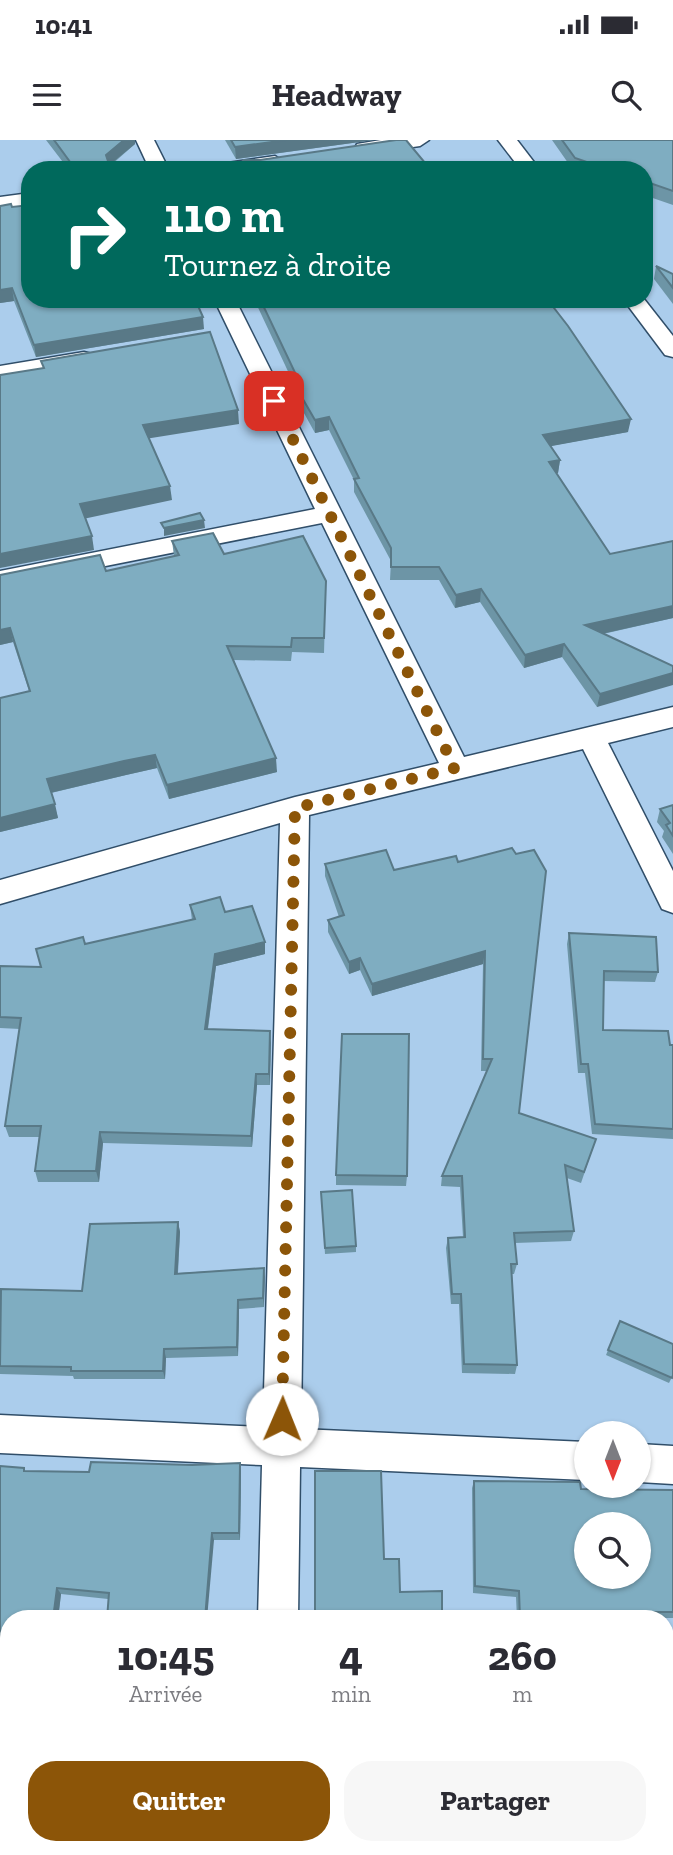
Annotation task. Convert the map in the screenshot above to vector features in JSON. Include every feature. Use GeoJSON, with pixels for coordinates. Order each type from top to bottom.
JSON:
{"type":"FeatureCollection","features":[{"type":"Feature","properties":{"kind":"street"},"geometry":{"type":"LineString","coordinates":[[145,140],[156,161]]}},
{"type":"Feature","properties":{"kind":"street"},"geometry":{"type":"LineString","coordinates":[[341,152],[420,140]]}},
{"type":"Feature","properties":{"kind":"street"},"geometry":{"type":"LineString","coordinates":[[507,140],[524,161]]}},
{"type":"Feature","properties":{"kind":"street"},"geometry":{"type":"LineString","coordinates":[[280,161],[287,160]]}},
{"type":"Feature","properties":{"kind":"street"},"geometry":{"type":"LineString","coordinates":[[0,203],[21,200]]}},
{"type":"Feature","properties":{"kind":"street"},"geometry":{"type":"LineString","coordinates":[[228,308],[455,768]]}},
{"type":"Feature","properties":{"kind":"street"},"geometry":{"type":"LineString","coordinates":[[640,308],[673,350]]}},
{"type":"Feature","properties":{"kind":"street"},"geometry":{"type":"LineString","coordinates":[[214,337],[240,332]]}},
{"type":"Feature","properties":{"kind":"street"},"geometry":{"type":"LineString","coordinates":[[0,373],[107,355]]}},
{"type":"Feature","properties":{"kind":"street"},"geometry":{"type":"LineString","coordinates":[[0,579],[330,514]]}},
{"type":"Feature","properties":{"kind":"street"},"geometry":{"type":"LineString","coordinates":[[0,892],[295,808],[673,717]]}},
{"type":"Feature","properties":{"kind":"street"},"geometry":{"type":"LineString","coordinates":[[590,735],[673,901]]}},
{"type":"Feature","properties":{"kind":"street"},"geometry":{"type":"LineString","coordinates":[[278,1610],[295,808]]}},
{"type":"Feature","properties":{"kind":"street"},"geometry":{"type":"LineString","coordinates":[[0,1434],[574,1460]]}},
{"type":"Feature","properties":{"kind":"street"},"geometry":{"type":"LineString","coordinates":[[651,1464],[673,1465]]}},
{"type":"Feature","properties":{"kind":"building"},"geometry":{"type":"Polygon","coordinates":[[[54,140],[124,140],[106,155],[108,161],[69,161],[54,140]]]}},
{"type":"Feature","properties":{"kind":"building"},"geometry":{"type":"Polygon","coordinates":[[[231,140],[286,140],[235,147],[231,140]]]}},
{"type":"Feature","properties":{"kind":"building"},"geometry":{"type":"Polygon","coordinates":[[[406,140],[424,161],[244,160],[406,140]]]}},
{"type":"Feature","properties":{"kind":"building"},"geometry":{"type":"Polygon","coordinates":[[[562,140],[673,140],[673,191],[653,184],[653,161],[584,161],[575,158],[562,140]]]}},
{"type":"Feature","properties":{"kind":"building"},"geometry":{"type":"Polygon","coordinates":[[[0,206],[21,206],[21,308],[199,308],[203,317],[34,345],[12,288],[0,290],[0,206]]]}},
{"type":"Feature","properties":{"kind":"building"},"geometry":{"type":"Polygon","coordinates":[[[656,266],[673,274],[673,288],[656,266]]]}},
{"type":"Feature","properties":{"kind":"building"},"geometry":{"type":"Polygon","coordinates":[[[264,308],[554,308],[631,419],[543,435],[560,460],[549,462],[610,554],[673,541],[673,606],[585,625],[673,666],[673,673],[600,694],[564,644],[525,655],[481,589],[456,595],[439,567],[391,567],[391,548],[354,479],[359,478],[329,417],[315,420],[293,382],[299,381],[264,308]]]}},
{"type":"Feature","properties":{"kind":"building"},"geometry":{"type":"Polygon","coordinates":[[[210,332],[238,410],[143,425],[170,486],[80,504],[92,536],[0,554],[0,375],[44,368],[41,361],[210,332]]]}},
{"type":"Feature","properties":{"kind":"building"},"geometry":{"type":"Polygon","coordinates":[[[200,513],[204,520],[164,528],[161,523],[200,513]]]}},
{"type":"Feature","properties":{"kind":"building"},"geometry":{"type":"Polygon","coordinates":[[[213,533],[224,554],[303,536],[326,581],[324,638],[292,638],[291,647],[227,646],[276,758],[167,785],[155,755],[124,761],[47,779],[55,804],[0,818],[0,698],[30,691],[10,628],[0,630],[0,575],[100,555],[106,571],[179,555],[172,541],[213,533]]]}},
{"type":"Feature","properties":{"kind":"building"},"geometry":{"type":"Polygon","coordinates":[[[673,805],[673,836],[666,825],[670,823],[660,809],[673,805]]]}},
{"type":"Feature","properties":{"kind":"building"},"geometry":{"type":"Polygon","coordinates":[[[512,848],[516,854],[534,850],[546,871],[519,1113],[596,1139],[584,1172],[565,1165],[574,1231],[514,1233],[517,1264],[511,1264],[517,1365],[464,1364],[461,1294],[452,1294],[448,1238],[465,1237],[462,1176],[442,1176],[492,1059],[483,1059],[485,951],[372,984],[360,958],[349,962],[328,920],[344,915],[325,864],[386,850],[394,870],[456,856],[458,862],[512,848]]]}},
{"type":"Feature","properties":{"kind":"building"},"geometry":{"type":"Polygon","coordinates":[[[220,897],[225,912],[252,906],[265,942],[215,954],[205,1029],[270,1031],[269,1074],[256,1074],[251,1136],[100,1132],[96,1171],[35,1171],[41,1126],[5,1126],[21,1018],[0,1017],[0,966],[41,967],[36,949],[83,937],[85,944],[195,919],[190,905],[220,897]]]}},
{"type":"Feature","properties":{"kind":"building"},"geometry":{"type":"Polygon","coordinates":[[[569,933],[656,937],[658,972],[604,971],[603,1030],[668,1031],[670,1045],[673,1045],[673,1129],[595,1124],[588,1064],[581,1064],[569,933]]]}},
{"type":"Feature","properties":{"kind":"building"},"geometry":{"type":"Polygon","coordinates":[[[342,1034],[409,1034],[407,1176],[336,1175],[342,1034]]]}},
{"type":"Feature","properties":{"kind":"building"},"geometry":{"type":"Polygon","coordinates":[[[352,1190],[356,1246],[325,1248],[321,1192],[352,1190]]]}},
{"type":"Feature","properties":{"kind":"building"},"geometry":{"type":"Polygon","coordinates":[[[178,1222],[175,1274],[264,1268],[263,1298],[238,1300],[237,1347],[164,1349],[163,1371],[71,1371],[71,1367],[0,1366],[1,1289],[82,1291],[90,1224],[178,1222]]]}},
{"type":"Feature","properties":{"kind":"building"},"geometry":{"type":"Polygon","coordinates":[[[620,1321],[673,1344],[672,1378],[608,1350],[620,1321]]]}},
{"type":"Feature","properties":{"kind":"building"},"geometry":{"type":"Polygon","coordinates":[[[91,1462],[192,1465],[240,1463],[239,1533],[212,1533],[206,1610],[108,1610],[109,1593],[57,1588],[54,1610],[0,1610],[0,1466],[24,1468],[24,1471],[89,1472],[91,1462]]]}},
{"type":"Feature","properties":{"kind":"building"},"geometry":{"type":"Polygon","coordinates":[[[315,1471],[381,1471],[384,1559],[399,1559],[400,1592],[442,1591],[442,1610],[315,1610],[315,1471]]]}},
{"type":"Feature","properties":{"kind":"building"},"geometry":{"type":"Polygon","coordinates":[[[474,1481],[574,1482],[574,1498],[651,1498],[651,1490],[673,1490],[673,1610],[520,1610],[519,1591],[475,1586],[474,1481]]]}},
{"type":"Feature","properties":{"kind":"route"},"geometry":{"type":"LineString","coordinates":[[274,401],[455,768],[295,808],[282,1419]]}}]}
